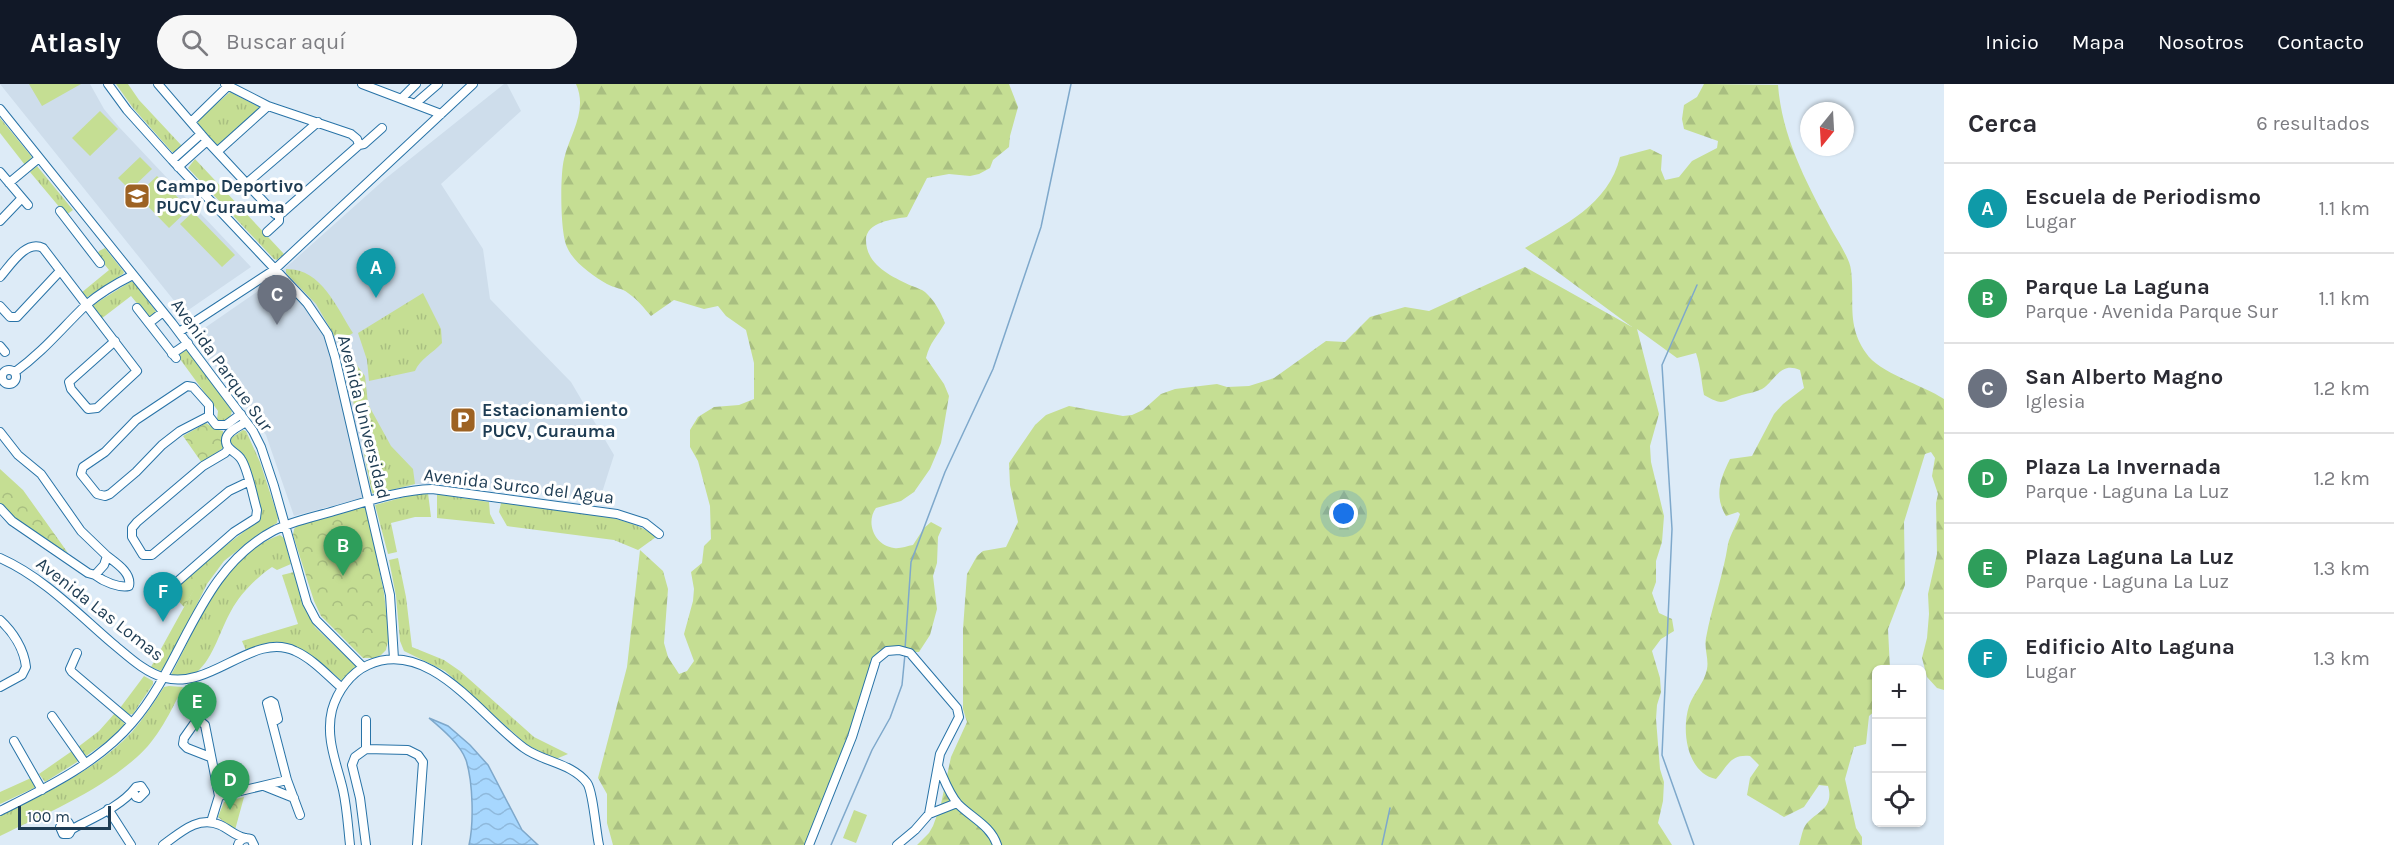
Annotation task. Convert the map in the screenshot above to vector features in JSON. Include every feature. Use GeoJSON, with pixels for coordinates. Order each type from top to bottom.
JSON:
{"type":"FeatureCollection","features":[{"type":"Feature","properties":{"kind":"street","name":"Avenida Universidad"},"geometry":{"type":"LineString","coordinates":[[108,84],[127,110],[175,164],[307,303],[328,334],[390,595],[394,659]]}},
{"type":"Feature","properties":{"kind":"street"},"geometry":{"type":"LineString","coordinates":[[158,84],[275,214],[382,128]]}},
{"type":"Feature","properties":{"kind":"street"},"geometry":{"type":"LineString","coordinates":[[362,84],[441,114]]}},
{"type":"Feature","properties":{"kind":"street"},"geometry":{"type":"LineString","coordinates":[[402,98],[416,84]]}},
{"type":"Feature","properties":{"kind":"street"},"geometry":{"type":"LineString","coordinates":[[416,103],[438,84]]}},
{"type":"Feature","properties":{"kind":"street"},"geometry":{"type":"LineString","coordinates":[[179,332],[274,270],[473,84]]}},
{"type":"Feature","properties":{"kind":"street"},"geometry":{"type":"LineString","coordinates":[[191,122],[226,85],[268,106],[351,134],[357,138],[359,145]]}},
{"type":"Feature","properties":{"kind":"street"},"geometry":{"type":"LineString","coordinates":[[218,151],[268,106]]}},
{"type":"Feature","properties":{"kind":"street","name":"Avenida Parque Sur"},"geometry":{"type":"LineString","coordinates":[[0,109],[179,332],[244,418],[261,447],[307,603],[316,620],[363,668]]}},
{"type":"Feature","properties":{"kind":"street"},"geometry":{"type":"LineString","coordinates":[[247,183],[318,122]]}},
{"type":"Feature","properties":{"kind":"street"},"geometry":{"type":"LineString","coordinates":[[175,164],[201,134]]}},
{"type":"Feature","properties":{"kind":"street"},"geometry":{"type":"LineString","coordinates":[[175,164],[207,141]]}},
{"type":"Feature","properties":{"kind":"street"},"geometry":{"type":"LineString","coordinates":[[9,183],[39,158]]}},
{"type":"Feature","properties":{"kind":"street"},"geometry":{"type":"LineString","coordinates":[[0,172],[25,202],[0,221]]}},
{"type":"Feature","properties":{"kind":"street"},"geometry":{"type":"LineString","coordinates":[[66,219],[80,209]]}},
{"type":"Feature","properties":{"kind":"street"},"geometry":{"type":"LineString","coordinates":[[60,211],[100,262]]}},
{"type":"Feature","properties":{"kind":"street"},"geometry":{"type":"LineString","coordinates":[[267,232],[279,221],[279,213]]}},
{"type":"Feature","properties":{"kind":"street"},"geometry":{"type":"LineString","coordinates":[[92,252],[106,242]]}},
{"type":"Feature","properties":{"kind":"street"},"geometry":{"type":"LineString","coordinates":[[0,277],[25,250],[33,245],[43,248],[87,304],[115,341],[137,371],[97,408],[90,410],[71,389],[69,382],[115,341]]}},
{"type":"Feature","properties":{"kind":"street"},"geometry":{"type":"LineString","coordinates":[[0,306],[10,316],[17,317],[60,271]]}},
{"type":"Feature","properties":{"kind":"street"},"geometry":{"type":"LineString","coordinates":[[15,372],[57,337],[87,304],[133,275]]}},
{"type":"Feature","properties":{"kind":"street"},"geometry":{"type":"LineString","coordinates":[[137,308],[174,356],[188,344]]}},
{"type":"Feature","properties":{"kind":"street"},"geometry":{"type":"LineString","coordinates":[[149,323],[163,312]]}},
{"type":"Feature","properties":{"kind":"street"},"geometry":{"type":"LineString","coordinates":[[209,416],[180,431],[162,445],[136,472],[110,494],[105,496],[98,494],[81,474],[83,467],[105,452],[136,420],[183,387],[194,387],[209,405],[209,416],[214,423],[220,426],[244,418]]}},
{"type":"Feature","properties":{"kind":"street"},"geometry":{"type":"LineString","coordinates":[[178,581],[234,532],[256,518],[257,510],[243,462],[226,442],[226,436],[244,418]]}},
{"type":"Feature","properties":{"kind":"street"},"geometry":{"type":"LineString","coordinates":[[0,432],[18,455],[41,474],[81,531],[119,565],[129,577],[129,586],[123,587],[102,581],[88,573],[10,519],[0,508]]}},
{"type":"Feature","properties":{"kind":"street"},"geometry":{"type":"LineString","coordinates":[[229,448],[195,472],[137,522],[132,528],[132,537],[143,555],[152,555],[177,537],[190,523],[229,491],[248,482]]}},
{"type":"Feature","properties":{"kind":"street","name":"Avenida Surco del Agua"},"geometry":{"type":"LineString","coordinates":[[0,811],[42,790],[85,763],[117,739],[132,723],[163,678],[209,592],[225,569],[235,558],[262,538],[285,527],[368,501],[414,490],[432,489],[617,514],[645,523],[659,534]]}},
{"type":"Feature","properties":{"kind":"street"},"geometry":{"type":"LineString","coordinates":[[0,523],[5,519],[10,519]]}},
{"type":"Feature","properties":{"kind":"street"},"geometry":{"type":"LineString","coordinates":[[95,575],[104,566],[107,556]]}},
{"type":"Feature","properties":{"kind":"street","name":"Avenida Las Lomas"},"geometry":{"type":"LineString","coordinates":[[0,558],[14,564],[43,584],[131,659],[148,672],[163,678],[190,680],[259,650],[286,648],[295,650],[311,660],[342,688]]}},
{"type":"Feature","properties":{"kind":"street"},"geometry":{"type":"LineString","coordinates":[[0,620],[8,627],[20,645],[26,667],[22,675],[0,687]]}},
{"type":"Feature","properties":{"kind":"street"},"geometry":{"type":"LineString","coordinates":[[380,661],[388,655],[394,643]]}},
{"type":"Feature","properties":{"kind":"street"},"geometry":{"type":"LineString","coordinates":[[394,643],[399,652],[410,662]]}},
{"type":"Feature","properties":{"kind":"street"},"geometry":{"type":"LineString","coordinates":[[809,845],[852,737],[876,660],[887,651],[899,650],[910,653],[957,708],[958,717],[944,743],[928,814],[915,830],[897,845]]}},
{"type":"Feature","properties":{"kind":"street"},"geometry":{"type":"LineString","coordinates":[[77,653],[70,669],[72,672],[132,723]]}},
{"type":"Feature","properties":{"kind":"street"},"geometry":{"type":"LineString","coordinates":[[350,845],[344,792],[330,732],[332,710],[342,688],[363,668],[380,661],[394,659],[410,662],[443,676],[525,749],[579,773],[589,786],[599,845]]}},
{"type":"Feature","properties":{"kind":"street"},"geometry":{"type":"LineString","coordinates":[[52,716],[85,763]]}},
{"type":"Feature","properties":{"kind":"street"},"geometry":{"type":"LineString","coordinates":[[366,720],[366,749]]}},
{"type":"Feature","properties":{"kind":"street"},"geometry":{"type":"LineString","coordinates":[[273,722],[287,780],[300,815]]}},
{"type":"Feature","properties":{"kind":"street"},"geometry":{"type":"LineString","coordinates":[[14,741],[42,790]]}},
{"type":"Feature","properties":{"kind":"street"},"geometry":{"type":"LineString","coordinates":[[366,845],[360,798],[352,765],[355,757],[366,749],[408,750],[418,755],[423,762],[417,845]]}},
{"type":"Feature","properties":{"kind":"street"},"geometry":{"type":"LineString","coordinates":[[210,757],[219,796],[211,822]]}},
{"type":"Feature","properties":{"kind":"street"},"geometry":{"type":"LineString","coordinates":[[938,766],[957,803],[994,834],[997,845]]}},
{"type":"Feature","properties":{"kind":"street"},"geometry":{"type":"LineString","coordinates":[[219,796],[287,780]]}},
{"type":"Feature","properties":{"kind":"street"},"geometry":{"type":"LineString","coordinates":[[263,786],[294,798]]}},
{"type":"Feature","properties":{"kind":"street"},"geometry":{"type":"LineString","coordinates":[[72,829],[108,809],[133,791]]}},
{"type":"Feature","properties":{"kind":"street"},"geometry":{"type":"LineString","coordinates":[[928,814],[957,803]]}},
{"type":"Feature","properties":{"kind":"street"},"geometry":{"type":"LineString","coordinates":[[108,809],[131,845]]}},
{"type":"Feature","properties":{"kind":"street"},"geometry":{"type":"LineString","coordinates":[[164,845],[190,826],[211,822],[253,842]]}},
{"type":"Feature","properties":{"kind":"street"},"geometry":{"type":"LineString","coordinates":[[221,825],[238,845],[240,840],[253,842]]}},
{"type":"Feature","properties":{"kind":"shaded area","name":"Campo Deportivo PUCV Curauma"},"geometry":{"type":"Polygon","coordinates":[[[0,84],[90,84],[104,109],[119,127],[251,267],[184,313],[0,84]]]}},
{"type":"Feature","properties":{"kind":"shaded area"},"geometry":{"type":"Polygon","coordinates":[[[504,84],[507,84],[521,111],[441,184],[483,249],[490,299],[571,382],[614,455],[599,502],[516,490],[415,484],[294,516],[266,435],[193,336],[264,287],[385,179],[504,84]]]}},
{"type":"Feature","properties":{"kind":"green space"},"geometry":{"type":"Polygon","coordinates":[[[29,84],[81,84],[42,106],[29,84]]]}},
{"type":"Feature","properties":{"kind":"green space"},"geometry":{"type":"Polygon","coordinates":[[[116,84],[128,84],[139,100],[182,146],[172,152],[133,108],[116,84]]]}},
{"type":"Feature","properties":{"kind":"green space"},"geometry":{"type":"Polygon","coordinates":[[[576,84],[1009,84],[1018,107],[1009,147],[993,160],[990,168],[970,176],[949,174],[927,178],[907,217],[882,222],[867,234],[867,249],[875,263],[889,274],[925,292],[937,306],[945,323],[926,358],[944,384],[949,396],[941,443],[930,469],[914,492],[901,501],[876,508],[872,520],[872,527],[877,538],[887,546],[894,548],[913,545],[924,528],[931,522],[942,528],[938,537],[937,563],[933,576],[937,609],[930,635],[919,652],[895,652],[880,657],[807,845],[613,845],[607,823],[607,794],[598,778],[627,667],[640,550],[663,571],[668,589],[664,643],[668,657],[679,674],[687,671],[694,661],[684,634],[693,601],[694,589],[691,572],[702,563],[704,546],[711,539],[710,506],[698,461],[690,447],[690,430],[698,417],[714,407],[739,405],[754,399],[754,363],[746,330],[726,316],[718,306],[704,309],[674,300],[651,316],[631,295],[596,277],[570,253],[563,229],[561,203],[564,159],[579,113],[579,94],[576,84]]]}},
{"type":"Feature","properties":{"kind":"green space"},"geometry":{"type":"Polygon","coordinates":[[[1704,84],[1778,85],[1784,122],[1796,157],[1850,265],[1852,313],[1860,343],[1872,360],[1881,367],[1944,399],[1944,690],[1937,688],[1927,677],[1926,665],[1924,665],[1922,658],[1927,638],[1928,594],[1937,554],[1936,503],[1938,494],[1932,476],[1935,458],[1931,452],[1925,454],[1904,522],[1905,585],[1888,629],[1890,665],[1872,665],[1872,713],[1869,716],[1866,744],[1854,747],[1845,779],[1856,828],[1862,837],[1862,845],[1799,845],[1805,826],[1826,806],[1829,800],[1828,786],[1819,785],[1804,807],[1784,817],[1747,795],[1750,778],[1759,765],[1750,756],[1734,759],[1716,779],[1698,769],[1686,739],[1689,706],[1707,669],[1708,626],[1729,541],[1740,514],[1738,512],[1726,516],[1722,509],[1719,494],[1723,474],[1730,459],[1752,456],[1774,414],[1804,388],[1800,370],[1788,368],[1762,389],[1725,401],[1715,401],[1704,395],[1696,353],[1677,358],[1637,329],[1659,414],[1650,446],[1651,462],[1664,516],[1662,542],[1656,561],[1656,582],[1652,593],[1659,613],[1672,619],[1674,631],[1661,639],[1652,651],[1660,678],[1661,692],[1656,719],[1660,769],[1664,782],[1658,823],[1672,845],[917,845],[933,826],[941,804],[951,757],[967,722],[963,709],[963,629],[967,574],[977,556],[983,551],[1006,547],[1018,522],[1010,485],[1009,463],[1035,425],[1046,415],[1069,406],[1123,416],[1132,415],[1143,410],[1161,394],[1175,389],[1217,384],[1227,387],[1249,386],[1274,378],[1326,341],[1345,342],[1370,317],[1405,307],[1429,311],[1525,267],[1632,327],[1525,248],[1569,222],[1595,201],[1614,174],[1620,157],[1650,149],[1662,155],[1661,170],[1665,180],[1679,177],[1692,161],[1717,148],[1718,141],[1684,129],[1682,119],[1684,105],[1697,97],[1704,84]]]}},
{"type":"Feature","properties":{"kind":"green space"},"geometry":{"type":"Polygon","coordinates":[[[230,92],[259,107],[259,111],[221,146],[216,144],[198,124],[198,120],[230,92]]]}},
{"type":"Feature","properties":{"kind":"green space"},"geometry":{"type":"Polygon","coordinates":[[[100,111],[118,129],[90,156],[72,138],[100,111]]]}},
{"type":"Feature","properties":{"kind":"green space"},"geometry":{"type":"Polygon","coordinates":[[[0,118],[32,157],[25,165],[0,133],[0,118]]]}},
{"type":"Feature","properties":{"kind":"green space"},"geometry":{"type":"Polygon","coordinates":[[[140,157],[152,169],[130,190],[118,178],[140,157]]]}},
{"type":"Feature","properties":{"kind":"green space"},"geometry":{"type":"Polygon","coordinates":[[[195,159],[284,254],[277,260],[274,259],[188,168],[195,159]]]}},
{"type":"Feature","properties":{"kind":"green space"},"geometry":{"type":"Polygon","coordinates":[[[37,166],[73,210],[66,215],[30,172],[37,166]]]}},
{"type":"Feature","properties":{"kind":"green space"},"geometry":{"type":"Polygon","coordinates":[[[157,176],[189,209],[169,228],[137,195],[157,176]]]}},
{"type":"Feature","properties":{"kind":"green space"},"geometry":{"type":"Polygon","coordinates":[[[193,212],[235,255],[222,267],[180,224],[193,212]]]}},
{"type":"Feature","properties":{"kind":"green space"},"geometry":{"type":"Polygon","coordinates":[[[105,248],[124,272],[86,298],[81,293],[109,270],[97,255],[105,248]]]}},
{"type":"Feature","properties":{"kind":"green space"},"geometry":{"type":"Polygon","coordinates":[[[286,269],[298,270],[318,282],[327,291],[353,333],[338,342],[316,304],[286,273],[286,269]]]}},
{"type":"Feature","properties":{"kind":"green space"},"geometry":{"type":"Polygon","coordinates":[[[130,282],[134,282],[157,313],[149,318],[131,296],[101,319],[93,305],[130,282]]]}},
{"type":"Feature","properties":{"kind":"green space"},"geometry":{"type":"Polygon","coordinates":[[[423,293],[441,329],[442,343],[423,360],[415,371],[369,381],[367,360],[358,333],[423,293]]]}},
{"type":"Feature","properties":{"kind":"green space"},"geometry":{"type":"Polygon","coordinates":[[[184,349],[188,350],[232,411],[230,418],[224,423],[217,420],[218,411],[177,355],[184,349]]]}},
{"type":"Feature","properties":{"kind":"green space"},"geometry":{"type":"Polygon","coordinates":[[[350,356],[365,376],[368,404],[391,446],[413,469],[415,484],[372,493],[362,444],[363,437],[342,362],[350,356]]]}},
{"type":"Feature","properties":{"kind":"green space"},"geometry":{"type":"Polygon","coordinates":[[[206,423],[223,431],[223,448],[202,463],[183,436],[206,423]]]}},
{"type":"Feature","properties":{"kind":"green space"},"geometry":{"type":"Polygon","coordinates":[[[243,430],[246,431],[260,462],[278,517],[277,523],[224,561],[207,584],[175,649],[161,671],[151,667],[205,569],[216,553],[258,521],[261,515],[245,456],[230,442],[231,438],[243,430]]]}},
{"type":"Feature","properties":{"kind":"green space"},"geometry":{"type":"Polygon","coordinates":[[[0,469],[23,490],[68,553],[13,519],[0,505],[0,469]]]}},
{"type":"Feature","properties":{"kind":"green space"},"geometry":{"type":"Polygon","coordinates":[[[428,493],[431,517],[415,517],[391,523],[397,552],[388,554],[375,505],[415,494],[428,493]]]}},
{"type":"Feature","properties":{"kind":"green space"},"geometry":{"type":"Polygon","coordinates":[[[437,494],[489,502],[490,514],[495,524],[437,518],[437,494]]]}},
{"type":"Feature","properties":{"kind":"green space"},"geometry":{"type":"Polygon","coordinates":[[[501,503],[604,516],[625,521],[656,537],[638,550],[614,540],[507,526],[499,512],[501,503]]]}},
{"type":"Feature","properties":{"kind":"green space"},"geometry":{"type":"Polygon","coordinates":[[[364,507],[367,510],[384,593],[389,637],[386,650],[374,658],[363,658],[321,616],[293,535],[298,525],[364,507]]]}},
{"type":"Feature","properties":{"kind":"green space"},"geometry":{"type":"Polygon","coordinates":[[[280,535],[284,538],[291,564],[277,570],[272,567],[254,581],[231,611],[208,659],[197,672],[188,676],[171,675],[202,614],[227,575],[259,545],[280,535]]]}},
{"type":"Feature","properties":{"kind":"green space"},"geometry":{"type":"Polygon","coordinates":[[[216,553],[184,607],[169,591],[216,553]]]}},
{"type":"Feature","properties":{"kind":"green space"},"geometry":{"type":"Polygon","coordinates":[[[398,558],[406,597],[412,647],[444,660],[460,671],[534,737],[568,754],[556,759],[527,745],[445,671],[404,651],[400,641],[396,596],[389,560],[398,558]]]}},
{"type":"Feature","properties":{"kind":"green space"},"geometry":{"type":"Polygon","coordinates":[[[294,572],[304,605],[315,627],[357,667],[342,681],[315,658],[299,649],[247,653],[242,641],[298,624],[282,575],[294,572]]]}},
{"type":"Feature","properties":{"kind":"green space"},"geometry":{"type":"Polygon","coordinates":[[[144,676],[153,681],[153,684],[133,714],[128,715],[120,708],[144,676]]]}},
{"type":"Feature","properties":{"kind":"green space"},"geometry":{"type":"Polygon","coordinates":[[[164,687],[183,687],[169,715],[145,750],[106,781],[0,836],[0,815],[70,780],[103,758],[132,732],[164,687]]]}},
{"type":"Feature","properties":{"kind":"green space"},"geometry":{"type":"Polygon","coordinates":[[[115,713],[125,724],[109,740],[86,756],[78,747],[99,731],[115,713]]]}},
{"type":"Feature","properties":{"kind":"green space"},"geometry":{"type":"Polygon","coordinates":[[[72,751],[77,762],[45,782],[39,774],[72,751]]]}},
{"type":"Feature","properties":{"kind":"green space"},"geometry":{"type":"Polygon","coordinates":[[[31,778],[36,787],[0,804],[0,792],[31,778]]]}},
{"type":"Feature","properties":{"kind":"green space"},"geometry":{"type":"Polygon","coordinates":[[[244,797],[235,830],[218,817],[224,802],[244,797]]]}},
{"type":"Feature","properties":{"kind":"green space"},"geometry":{"type":"Polygon","coordinates":[[[854,810],[867,815],[856,843],[843,838],[854,810]]]}},
{"type":"Feature","properties":{"kind":"water"},"geometry":{"type":"Polygon","coordinates":[[[429,718],[448,726],[488,765],[522,830],[538,845],[469,845],[472,802],[466,760],[455,743],[429,718]]]}},
{"type":"Feature","properties":{"kind":"waterway"},"geometry":{"type":"LineString","coordinates":[[905,649],[911,562],[945,472],[993,369],[1041,227],[1071,84]]}},
{"type":"Feature","properties":{"kind":"waterway"},"geometry":{"type":"LineString","coordinates":[[1694,845],[1662,755],[1672,529],[1662,365],[1697,285]]}},
{"type":"Feature","properties":{"kind":"waterway"},"geometry":{"type":"LineString","coordinates":[[831,845],[872,750],[890,718],[902,685],[905,654]]}},
{"type":"Feature","properties":{"kind":"waterway"},"geometry":{"type":"LineString","coordinates":[[1382,845],[1390,808]]}},
{"type":"Feature","properties":{"kind":"place","name":"Campo Deportivo PUCV Curauma"},"geometry":{"type":"Point","coordinates":[137,196]}},
{"type":"Feature","properties":{"kind":"place","name":"Escuela de Periodismo"},"geometry":{"type":"Point","coordinates":[376,298]}},
{"type":"Feature","properties":{"kind":"place","name":"San Alberto Magno"},"geometry":{"type":"Point","coordinates":[277,325]}},
{"type":"Feature","properties":{"kind":"place","name":"Estacionamiento PUCV, Curauma"},"geometry":{"type":"Point","coordinates":[463,420]}},
{"type":"Feature","properties":{"kind":"place","name":"Parque La Laguna"},"geometry":{"type":"Point","coordinates":[343,576]}},
{"type":"Feature","properties":{"kind":"place","name":"Edificio Alto Laguna"},"geometry":{"type":"Point","coordinates":[163,622]}},
{"type":"Feature","properties":{"kind":"place","name":"Plaza Laguna La Luz"},"geometry":{"type":"Point","coordinates":[197,732]}},
{"type":"Feature","properties":{"kind":"place","name":"Plaza La Invernada"},"geometry":{"type":"Point","coordinates":[230,810]}}]}
